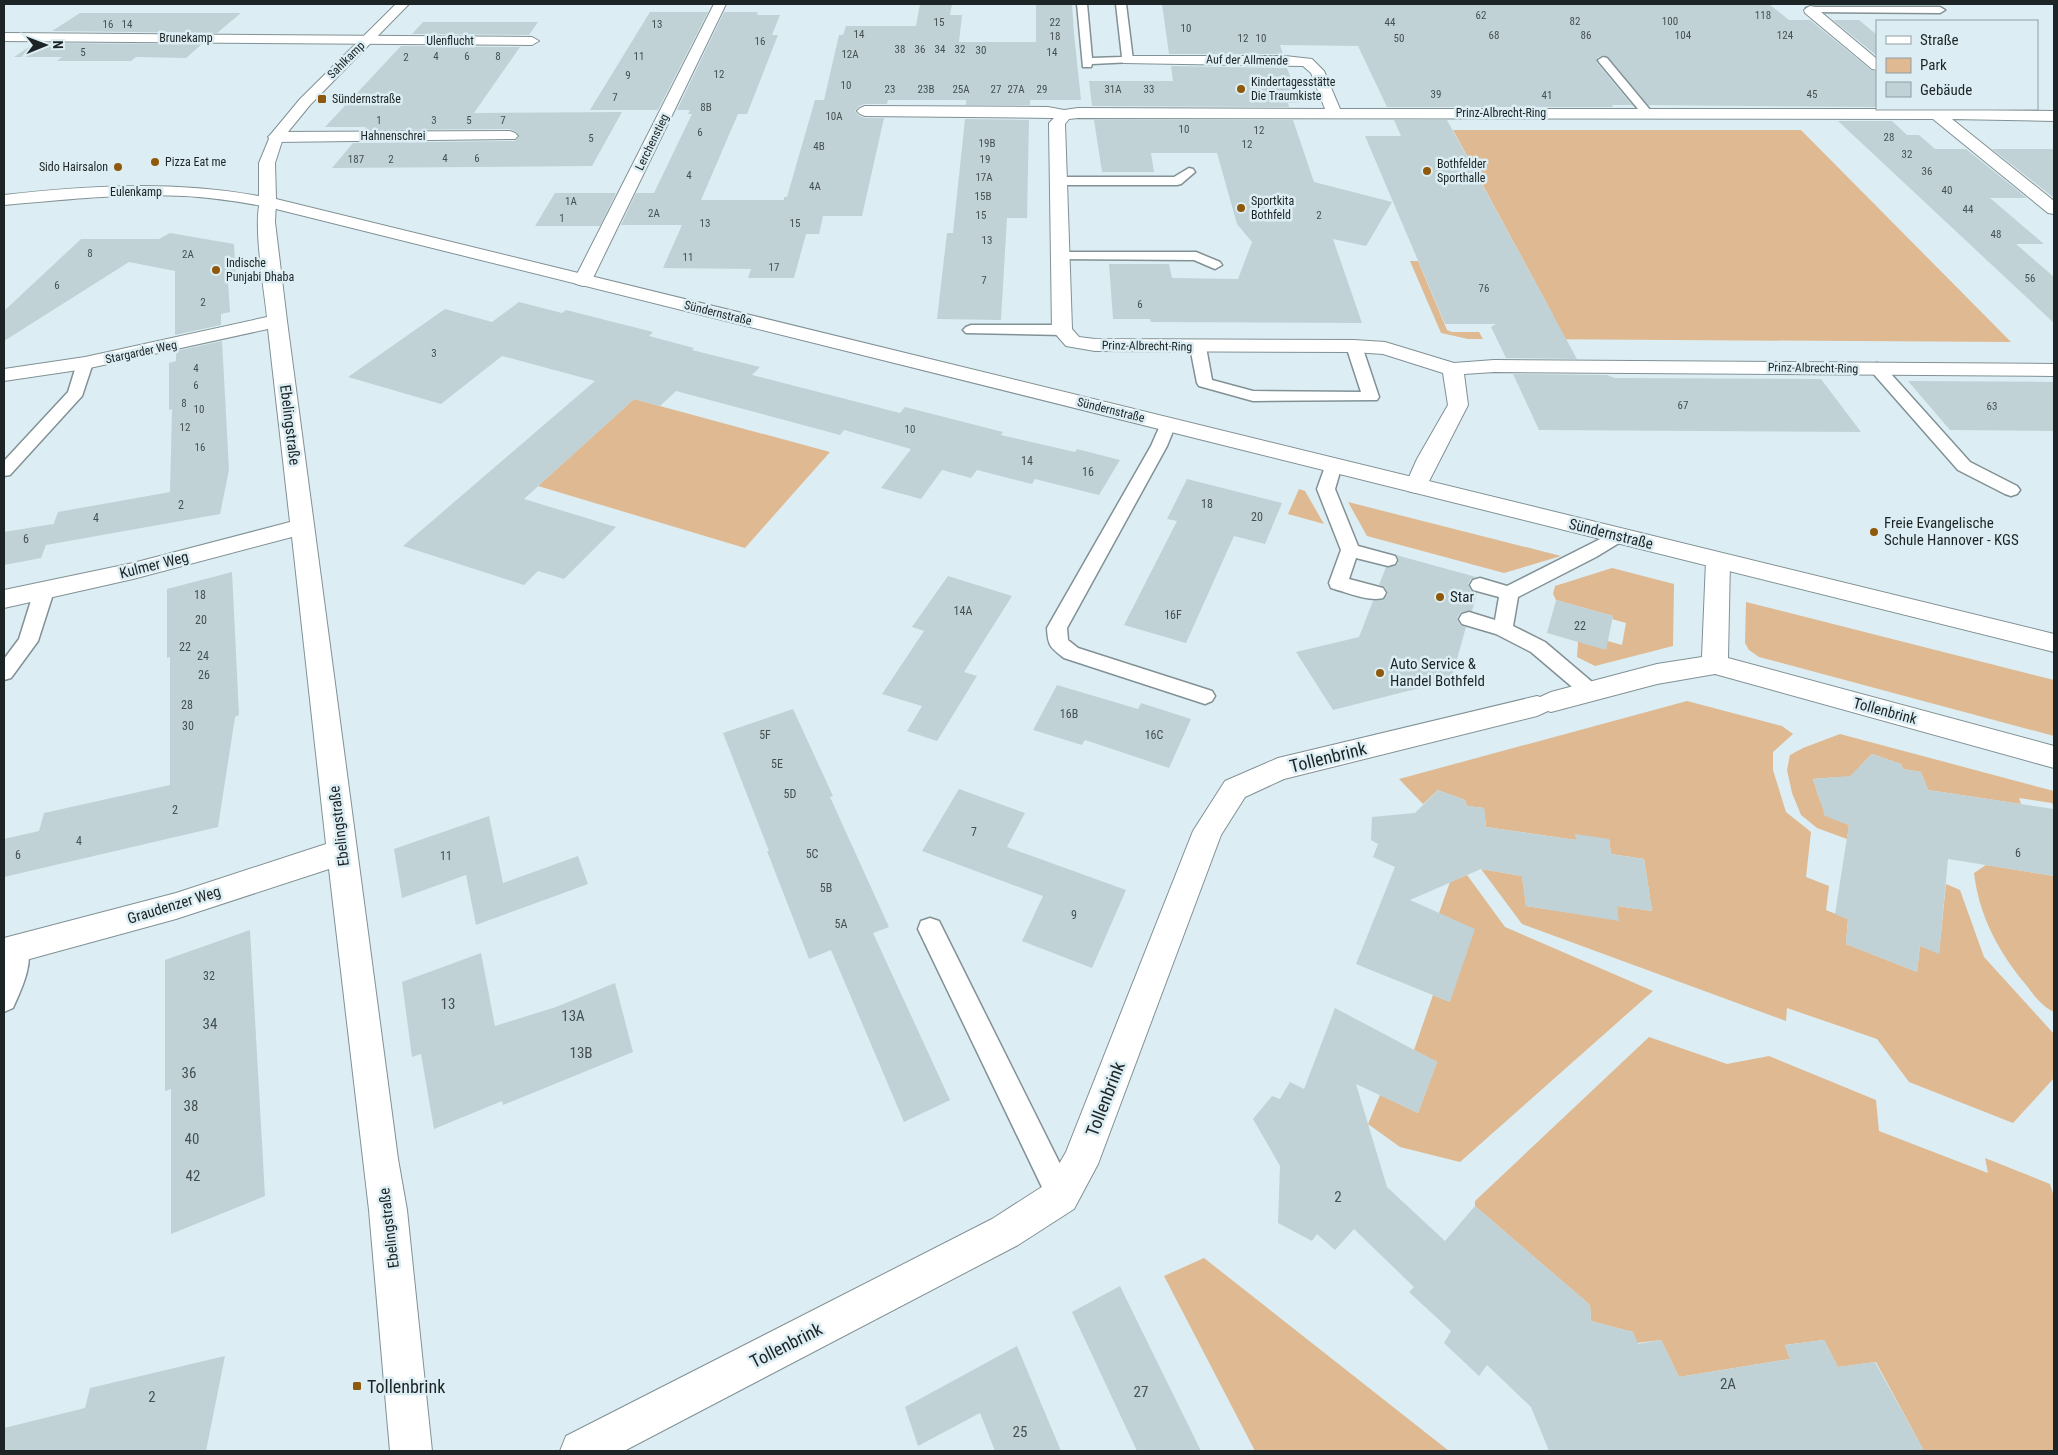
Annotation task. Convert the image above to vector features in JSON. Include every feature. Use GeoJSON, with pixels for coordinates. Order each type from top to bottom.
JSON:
{"type":"FeatureCollection","features":[{"type":"Feature","properties":{"kind":"street","name":"Sahlkamp"},"geometry":{"type":"LineString","coordinates":[[268,202],[267,163],[276,137],[305,102],[403,4]]}},
{"type":"Feature","properties":{"kind":"street","name":"Lerchenstieg"},"geometry":{"type":"LineString","coordinates":[[582,280],[720,4]]}},
{"type":"Feature","properties":{"kind":"street"},"geometry":{"type":"LineString","coordinates":[[1810,10],[1876,65]]}},
{"type":"Feature","properties":{"kind":"street","name":"Brunekamp"},"geometry":{"type":"LineString","coordinates":[[4,37],[368,39]]}},
{"type":"Feature","properties":{"kind":"street","name":"Ulenflucht"},"geometry":{"type":"LineString","coordinates":[[368,39],[387,41],[532,41]]}},
{"type":"Feature","properties":{"kind":"street","name":"Auf der Allmende"},"geometry":{"type":"LineString","coordinates":[[1128,60],[1284,60],[1307,62],[1317,70],[1334,113]]}},
{"type":"Feature","properties":{"kind":"street","name":"Prinz-Albrecht-Ring"},"geometry":{"type":"LineString","coordinates":[[865,111],[1048,112],[1064,115],[1078,113],[1647,114],[1934,112],[2054,116]]}},
{"type":"Feature","properties":{"kind":"street"},"geometry":{"type":"LineString","coordinates":[[1934,112],[2054,209]]}},
{"type":"Feature","properties":{"kind":"street"},"geometry":{"type":"LineString","coordinates":[[1062,330],[1060,181],[1057,123],[1064,115]]}},
{"type":"Feature","properties":{"kind":"street","name":"Hahnenschrei"},"geometry":{"type":"LineString","coordinates":[[276,137],[510,136]]}},
{"type":"Feature","properties":{"kind":"street","name":"Eulenkamp"},"geometry":{"type":"LineString","coordinates":[[4,200],[59,194],[124,191],[211,193],[268,202]]}},
{"type":"Feature","properties":{"kind":"street","name":"Sündernstraße"},"geometry":{"type":"LineString","coordinates":[[268,202],[2054,643]]}},
{"type":"Feature","properties":{"kind":"street","name":"Ebelingstraße"},"geometry":{"type":"LineString","coordinates":[[268,202],[266,222],[277,322],[388,1210],[411,1451]]}},
{"type":"Feature","properties":{"kind":"street","name":"Stargarder Weg"},"geometry":{"type":"LineString","coordinates":[[4,375],[85,363],[277,322]]}},
{"type":"Feature","properties":{"kind":"street","name":"Prinz-Albrecht-Ring"},"geometry":{"type":"LineString","coordinates":[[1062,330],[1073,342],[1095,345],[1198,347],[1354,346],[1385,348],[1453,369],[1494,366],[2054,370]]}},
{"type":"Feature","properties":{"kind":"street"},"geometry":{"type":"LineString","coordinates":[[1416,486],[1428,459],[1458,405],[1453,369]]}},
{"type":"Feature","properties":{"kind":"street","name":"Kulmer Weg"},"geometry":{"type":"LineString","coordinates":[[4,599],[133,571],[303,526]]}},
{"type":"Feature","properties":{"kind":"street"},"geometry":{"type":"LineString","coordinates":[[1715,664],[1718,561]]}},
{"type":"Feature","properties":{"kind":"street","name":"Tollenbrink"},"geometry":{"type":"LineString","coordinates":[[581,1451],[1006,1232],[1061,1196],[1080,1164],[1208,831],[1236,790],[1278,769],[1544,704],[1657,674],[1715,664],[2054,757]]}},
{"type":"Feature","properties":{"kind":"street","name":"Graudenzer Weg"},"geometry":{"type":"LineString","coordinates":[[10,951],[176,906],[342,852]]}},
{"type":"Feature","properties":{"kind":"lane","name":"Auf der Allmende"},"geometry":{"type":"LineString","coordinates":[[1082,4],[1087,63],[1128,60]]}},
{"type":"Feature","properties":{"kind":"lane"},"geometry":{"type":"LineString","coordinates":[[1121,4],[1128,60]]}},
{"type":"Feature","properties":{"kind":"lane"},"geometry":{"type":"LineString","coordinates":[[1810,10],[1940,10]]}},
{"type":"Feature","properties":{"kind":"lane"},"geometry":{"type":"LineString","coordinates":[[1603,60],[1647,114]]}},
{"type":"Feature","properties":{"kind":"lane"},"geometry":{"type":"LineString","coordinates":[[1060,181],[1177,181],[1189,172]]}},
{"type":"Feature","properties":{"kind":"lane"},"geometry":{"type":"LineString","coordinates":[[1061,256],[1196,256],[1215,264]]}},
{"type":"Feature","properties":{"kind":"lane"},"geometry":{"type":"LineString","coordinates":[[971,330],[1062,330]]}},
{"type":"Feature","properties":{"kind":"lane"},"geometry":{"type":"LineString","coordinates":[[1198,347],[1205,383],[1253,396],[1371,397],[1354,346]]}},
{"type":"Feature","properties":{"kind":"lane"},"geometry":{"type":"LineString","coordinates":[[4,471],[76,392],[85,363]]}},
{"type":"Feature","properties":{"kind":"lane"},"geometry":{"type":"LineString","coordinates":[[1877,368],[1964,466],[2011,490]]}},
{"type":"Feature","properties":{"kind":"lane"},"geometry":{"type":"LineString","coordinates":[[1168,424],[1159,446],[1057,628],[1058,643],[1071,653],[1205,696]]}},
{"type":"Feature","properties":{"kind":"lane"},"geometry":{"type":"LineString","coordinates":[[1333,465],[1326,489],[1350,550],[1338,583],[1376,593]]}},
{"type":"Feature","properties":{"kind":"lane"},"geometry":{"type":"LineString","coordinates":[[1480,585],[1509,594],[1589,554],[1618,536]]}},
{"type":"Feature","properties":{"kind":"lane"},"geometry":{"type":"LineString","coordinates":[[1350,550],[1388,560]]}},
{"type":"Feature","properties":{"kind":"lane"},"geometry":{"type":"LineString","coordinates":[[4,673],[28,641],[44,591]]}},
{"type":"Feature","properties":{"kind":"lane"},"geometry":{"type":"LineString","coordinates":[[1503,629],[1509,594]]}},
{"type":"Feature","properties":{"kind":"lane"},"geometry":{"type":"LineString","coordinates":[[1469,619],[1503,629],[1538,647],[1591,692]]}},
{"type":"Feature","properties":{"kind":"lane"},"geometry":{"type":"LineString","coordinates":[[930,929],[1061,1196]]}},
{"type":"Feature","properties":{"kind":"lane"},"geometry":{"type":"LineString","coordinates":[[4,1000],[11,984],[10,951]]}},
{"type":"Feature","properties":{"kind":"green space"},"geometry":{"type":"Polygon","coordinates":[[[1453,130],[1801,130],[2011,342],[1504,339],[1553,315],[1453,130]]]}},
{"type":"Feature","properties":{"kind":"green space"},"geometry":{"type":"Polygon","coordinates":[[[1410,261],[1418,261],[1447,330],[1452,332],[1479,332],[1483,339],[1468,339],[1441,333],[1410,261]]]}},
{"type":"Feature","properties":{"kind":"green space"},"geometry":{"type":"Polygon","coordinates":[[[634,399],[830,452],[745,548],[538,486],[634,399]]]}},
{"type":"Feature","properties":{"kind":"green space"},"geometry":{"type":"Polygon","coordinates":[[[1299,489],[1305,491],[1324,524],[1288,514],[1299,489]]]}},
{"type":"Feature","properties":{"kind":"green space"},"geometry":{"type":"Polygon","coordinates":[[[1348,502],[1561,556],[1504,573],[1367,536],[1348,502]]]}},
{"type":"Feature","properties":{"kind":"green space"},"geometry":{"type":"Polygon","coordinates":[[[1612,568],[1674,584],[1673,646],[1595,666],[1577,657],[1578,642],[1608,641],[1622,645],[1626,623],[1612,619],[1613,616],[1556,600],[1553,594],[1555,586],[1612,568]]]}},
{"type":"Feature","properties":{"kind":"green space"},"geometry":{"type":"Polygon","coordinates":[[[1746,602],[2054,680],[2054,736],[1759,657],[1749,650],[1745,643],[1746,602]]]}},
{"type":"Feature","properties":{"kind":"green space"},"geometry":{"type":"Polygon","coordinates":[[[1687,701],[1782,726],[1793,734],[1773,752],[1773,770],[1786,812],[1811,832],[1806,877],[1829,886],[1826,910],[1848,919],[1846,944],[1917,972],[1920,946],[1939,953],[1946,884],[1960,890],[1984,957],[2054,1034],[2054,1078],[2013,1123],[1909,1082],[1877,1039],[1787,1008],[1786,1021],[1522,924],[1481,869],[1522,876],[1526,906],[1618,920],[1617,906],[1652,911],[1644,859],[1611,854],[1609,839],[1576,840],[1486,827],[1484,808],[1467,806],[1465,800],[1438,790],[1423,804],[1399,779],[1687,701]]]}},
{"type":"Feature","properties":{"kind":"green space"},"geometry":{"type":"Polygon","coordinates":[[[1840,734],[2054,791],[2054,807],[2052,803],[2019,798],[2021,804],[1928,790],[1921,772],[1903,769],[1901,764],[1872,754],[1859,767],[1864,771],[1843,781],[1838,777],[1813,779],[1820,801],[1826,803],[1824,815],[1849,825],[1847,839],[1817,828],[1801,815],[1792,793],[1787,770],[1790,755],[1840,734]]]}},
{"type":"Feature","properties":{"kind":"green space"},"geometry":{"type":"Polygon","coordinates":[[[1986,865],[2054,876],[2054,1012],[2042,1004],[2033,994],[1999,947],[1992,933],[1980,904],[1974,873],[1986,865]]]}},
{"type":"Feature","properties":{"kind":"green space"},"geometry":{"type":"Polygon","coordinates":[[[1467,875],[1505,927],[1653,991],[1460,1162],[1400,1147],[1368,1124],[1380,1095],[1418,1113],[1437,1062],[1414,1050],[1433,995],[1450,1002],[1439,913],[1450,882],[1467,875]]]}},
{"type":"Feature","properties":{"kind":"green space"},"geometry":{"type":"Polygon","coordinates":[[[1649,1037],[1727,1064],[1769,1056],[1876,1100],[1879,1131],[1988,1173],[1985,1158],[2050,1184],[2054,1197],[2054,1451],[1924,1451],[1876,1362],[1838,1367],[1824,1340],[1785,1345],[1790,1359],[1679,1377],[1661,1340],[1637,1343],[1633,1332],[1591,1321],[1590,1305],[1475,1206],[1475,1201],[1649,1037]]]}},
{"type":"Feature","properties":{"kind":"green space"},"geometry":{"type":"Polygon","coordinates":[[[1204,1258],[1449,1451],[1255,1451],[1164,1276],[1204,1258]]]}},
{"type":"Feature","properties":{"kind":"building"},"geometry":{"type":"Polygon","coordinates":[[[920,4],[952,4],[950,15],[962,15],[959,42],[1036,42],[1036,4],[1072,4],[1081,100],[1030,100],[1030,105],[966,105],[966,100],[888,100],[887,104],[865,104],[859,106],[855,111],[859,116],[865,118],[884,118],[862,216],[823,216],[819,234],[806,234],[794,278],[748,278],[751,269],[663,268],[682,225],[621,225],[636,193],[654,193],[692,114],[688,114],[690,110],[677,110],[724,12],[758,12],[757,15],[780,15],[772,35],[778,35],[747,114],[738,114],[701,200],[784,200],[784,197],[787,197],[815,100],[824,100],[839,35],[843,35],[846,26],[916,26],[920,4]]]}},
{"type":"Feature","properties":{"kind":"building"},"geometry":{"type":"Polygon","coordinates":[[[1162,4],[1769,4],[1789,20],[1810,20],[1871,70],[1876,72],[1876,107],[1648,105],[1608,57],[1603,55],[1597,58],[1597,63],[1632,105],[1612,105],[1613,107],[1387,107],[1358,46],[1280,45],[1283,54],[1169,54],[1162,4]]]}},
{"type":"Feature","properties":{"kind":"building"},"geometry":{"type":"Polygon","coordinates":[[[650,12],[708,12],[658,110],[590,110],[650,12]]]}},
{"type":"Feature","properties":{"kind":"building"},"geometry":{"type":"Polygon","coordinates":[[[80,13],[241,13],[217,33],[52,31],[80,13]]]}},
{"type":"Feature","properties":{"kind":"building"},"geometry":{"type":"Polygon","coordinates":[[[1833,20],[1859,20],[1876,34],[1876,55],[1833,20]]]}},
{"type":"Feature","properties":{"kind":"building"},"geometry":{"type":"Polygon","coordinates":[[[423,22],[538,22],[529,35],[412,34],[423,22]]]}},
{"type":"Feature","properties":{"kind":"building"},"geometry":{"type":"Polygon","coordinates":[[[35,43],[202,44],[186,58],[136,57],[131,61],[57,61],[62,57],[14,57],[35,43]]]}},
{"type":"Feature","properties":{"kind":"building"},"geometry":{"type":"Polygon","coordinates":[[[401,46],[520,47],[474,113],[622,112],[592,166],[332,168],[353,143],[515,141],[519,137],[516,132],[510,129],[364,130],[366,127],[325,127],[401,46]]]}},
{"type":"Feature","properties":{"kind":"building","name":"Kindertagesstätte Die Traumkiste"},"geometry":{"type":"Polygon","coordinates":[[[1171,66],[1287,68],[1300,103],[1288,103],[1289,107],[1092,106],[1089,81],[1173,81],[1171,66]]]}},
{"type":"Feature","properties":{"kind":"building"},"geometry":{"type":"Polygon","coordinates":[[[965,119],[1029,120],[1027,218],[1007,218],[1001,320],[937,319],[947,233],[953,233],[965,119]]]}},
{"type":"Feature","properties":{"kind":"building"},"geometry":{"type":"Polygon","coordinates":[[[1094,120],[1293,120],[1314,182],[1392,202],[1366,246],[1333,239],[1362,323],[1151,322],[1150,319],[1113,319],[1109,264],[1169,264],[1172,278],[1238,279],[1252,242],[1237,224],[1217,153],[1151,153],[1154,172],[1102,172],[1094,120]]]}},
{"type":"Feature","properties":{"kind":"building"},"geometry":{"type":"Polygon","coordinates":[[[1394,120],[1447,120],[1577,359],[1506,358],[1491,327],[1496,324],[1445,324],[1365,136],[1401,136],[1394,120]]]}},
{"type":"Feature","properties":{"kind":"building"},"geometry":{"type":"Polygon","coordinates":[[[1838,121],[1892,121],[1907,135],[1919,135],[1935,149],[1966,149],[2027,198],[1990,198],[2044,244],[2016,244],[2054,277],[2054,323],[1838,121]]]}},
{"type":"Feature","properties":{"kind":"building"},"geometry":{"type":"Polygon","coordinates":[[[1992,149],[2054,149],[2054,198],[1992,149]]]}},
{"type":"Feature","properties":{"kind":"building"},"geometry":{"type":"Polygon","coordinates":[[[555,193],[616,193],[600,226],[535,226],[555,193]]]}},
{"type":"Feature","properties":{"kind":"building"},"geometry":{"type":"Polygon","coordinates":[[[170,233],[234,244],[236,280],[228,282],[230,312],[221,314],[221,325],[175,335],[175,271],[129,262],[4,341],[4,311],[81,239],[159,239],[170,233]]]}},
{"type":"Feature","properties":{"kind":"building"},"geometry":{"type":"Polygon","coordinates":[[[519,302],[562,313],[566,310],[653,332],[649,336],[694,348],[692,350],[760,367],[752,375],[900,413],[905,407],[1003,432],[1001,435],[1075,452],[1077,449],[1120,460],[1099,495],[1035,479],[1032,484],[977,470],[971,478],[942,470],[921,499],[881,488],[911,449],[844,430],[840,435],[676,391],[660,406],[634,399],[524,499],[616,527],[564,579],[538,571],[524,585],[403,546],[595,381],[502,356],[441,404],[348,377],[445,309],[492,322],[519,302]]]}},
{"type":"Feature","properties":{"kind":"building"},"geometry":{"type":"Polygon","coordinates":[[[222,341],[229,470],[220,514],[46,545],[41,558],[4,565],[4,532],[53,524],[52,528],[58,512],[170,492],[172,409],[169,410],[169,363],[176,361],[176,351],[222,341]]]}},
{"type":"Feature","properties":{"kind":"building"},"geometry":{"type":"Polygon","coordinates":[[[1513,374],[1607,375],[1615,378],[1821,379],[1861,432],[1539,430],[1513,374]]]}},
{"type":"Feature","properties":{"kind":"building"},"geometry":{"type":"Polygon","coordinates":[[[1908,381],[2054,382],[2054,431],[1950,430],[1908,381]]]}},
{"type":"Feature","properties":{"kind":"building"},"geometry":{"type":"Polygon","coordinates":[[[1187,479],[1282,503],[1265,544],[1234,536],[1186,643],[1124,625],[1177,521],[1167,519],[1187,479]]]}},
{"type":"Feature","properties":{"kind":"building"},"geometry":{"type":"Polygon","coordinates":[[[1396,555],[1476,577],[1471,579],[1468,584],[1471,591],[1477,593],[1472,611],[1461,612],[1457,618],[1460,625],[1466,627],[1451,680],[1333,710],[1296,652],[1359,637],[1373,601],[1383,600],[1388,594],[1385,587],[1379,585],[1386,567],[1397,565],[1399,559],[1396,555]]]}},
{"type":"Feature","properties":{"kind":"building"},"geometry":{"type":"Polygon","coordinates":[[[232,572],[239,715],[235,717],[218,827],[4,877],[4,839],[39,831],[44,813],[170,785],[170,657],[167,658],[167,589],[232,572]]]}},
{"type":"Feature","properties":{"kind":"building"},"geometry":{"type":"Polygon","coordinates":[[[948,576],[1012,596],[964,672],[977,676],[937,741],[907,731],[922,706],[882,694],[924,631],[912,627],[948,576]]]}},
{"type":"Feature","properties":{"kind":"building"},"geometry":{"type":"Polygon","coordinates":[[[1556,600],[1613,616],[1606,650],[1547,633],[1556,600]]]}},
{"type":"Feature","properties":{"kind":"building"},"geometry":{"type":"Polygon","coordinates":[[[1057,685],[1138,709],[1141,703],[1191,719],[1169,768],[1085,740],[1082,745],[1033,730],[1057,685]]]}},
{"type":"Feature","properties":{"kind":"building"},"geometry":{"type":"Polygon","coordinates":[[[793,709],[833,796],[830,797],[889,927],[873,933],[950,1100],[904,1122],[831,950],[809,959],[723,733],[793,709]]]}},
{"type":"Feature","properties":{"kind":"building"},"geometry":{"type":"Polygon","coordinates":[[[1872,754],[1901,764],[1903,769],[1921,772],[1928,790],[2054,809],[2054,876],[1948,859],[1939,954],[1920,946],[1917,972],[1846,944],[1848,919],[1835,914],[1849,825],[1825,816],[1813,779],[1850,776],[1872,754]]]}},
{"type":"Feature","properties":{"kind":"building"},"geometry":{"type":"Polygon","coordinates":[[[959,789],[1025,813],[1007,847],[1126,890],[1092,968],[1022,941],[1043,896],[922,851],[959,789]]]}},
{"type":"Feature","properties":{"kind":"building"},"geometry":{"type":"Polygon","coordinates":[[[1438,790],[1465,800],[1467,806],[1484,808],[1486,827],[1576,840],[1575,834],[1609,839],[1611,854],[1644,859],[1652,911],[1617,906],[1619,921],[1526,906],[1522,876],[1481,869],[1410,900],[1475,929],[1450,1002],[1356,964],[1395,867],[1373,857],[1378,844],[1371,840],[1372,817],[1415,813],[1438,790]]]}},
{"type":"Feature","properties":{"kind":"building"},"geometry":{"type":"Polygon","coordinates":[[[489,816],[503,883],[578,856],[588,884],[476,925],[466,875],[402,898],[394,849],[489,816]]]}},
{"type":"Feature","properties":{"kind":"building"},"geometry":{"type":"Polygon","coordinates":[[[250,930],[265,1196],[171,1234],[171,1089],[165,1091],[165,960],[250,930]]]}},
{"type":"Feature","properties":{"kind":"building"},"geometry":{"type":"Polygon","coordinates":[[[481,953],[495,1026],[556,1007],[615,983],[633,1052],[503,1105],[502,1101],[434,1129],[421,1054],[412,1057],[402,982],[481,953]]]}},
{"type":"Feature","properties":{"kind":"building"},"geometry":{"type":"Polygon","coordinates":[[[1335,1008],[1437,1062],[1418,1113],[1356,1084],[1387,1187],[1445,1241],[1475,1206],[1590,1305],[1591,1321],[1633,1332],[1638,1344],[1661,1340],[1679,1377],[1790,1359],[1785,1345],[1824,1340],[1838,1367],[1875,1362],[1924,1451],[1549,1451],[1531,1407],[1487,1365],[1479,1376],[1444,1343],[1451,1331],[1409,1292],[1414,1287],[1354,1229],[1335,1250],[1317,1234],[1312,1241],[1278,1223],[1280,1166],[1253,1119],[1272,1096],[1280,1099],[1290,1082],[1304,1089],[1335,1008]]]}},
{"type":"Feature","properties":{"kind":"building"},"geometry":{"type":"Polygon","coordinates":[[[1120,1286],[1201,1451],[1137,1451],[1072,1312],[1120,1286]]]}},
{"type":"Feature","properties":{"kind":"building"},"geometry":{"type":"Polygon","coordinates":[[[1017,1346],[1061,1451],[995,1451],[980,1413],[918,1446],[905,1407],[1017,1346]]]}},
{"type":"Feature","properties":{"kind":"building"},"geometry":{"type":"Polygon","coordinates":[[[225,1356],[206,1451],[4,1451],[4,1428],[85,1408],[90,1388],[225,1356]]]}},
{"type":"Feature","properties":{"kind":"place","name":"Kindertagesstätte Die Traumkiste"},"geometry":{"type":"Point","coordinates":[1241,89]}},
{"type":"Feature","properties":{"kind":"place","name":"Sündernstraße"},"geometry":{"type":"Point","coordinates":[322,99]}},
{"type":"Feature","properties":{"kind":"place","name":"Pizza Eat me"},"geometry":{"type":"Point","coordinates":[155,162]}},
{"type":"Feature","properties":{"kind":"place","name":"Sido Hairsalon"},"geometry":{"type":"Point","coordinates":[118,167]}},
{"type":"Feature","properties":{"kind":"place","name":"Bothfelder Sporthalle"},"geometry":{"type":"Point","coordinates":[1427,171]}},
{"type":"Feature","properties":{"kind":"place","name":"Sportkita Bothfeld"},"geometry":{"type":"Point","coordinates":[1241,208]}},
{"type":"Feature","properties":{"kind":"place","name":"Indische Punjabi Dhaba"},"geometry":{"type":"Point","coordinates":[216,270]}},
{"type":"Feature","properties":{"kind":"place","name":"Freie Evangelische Schule Hannover - KGS"},"geometry":{"type":"Point","coordinates":[1874,532]}},
{"type":"Feature","properties":{"kind":"place","name":"Star"},"geometry":{"type":"Point","coordinates":[1440,597]}},
{"type":"Feature","properties":{"kind":"place","name":"Auto Service & Handel Bothfeld"},"geometry":{"type":"Point","coordinates":[1380,673]}},
{"type":"Feature","properties":{"kind":"place","name":"Tollenbrink"},"geometry":{"type":"Point","coordinates":[357,1386]}}]}
